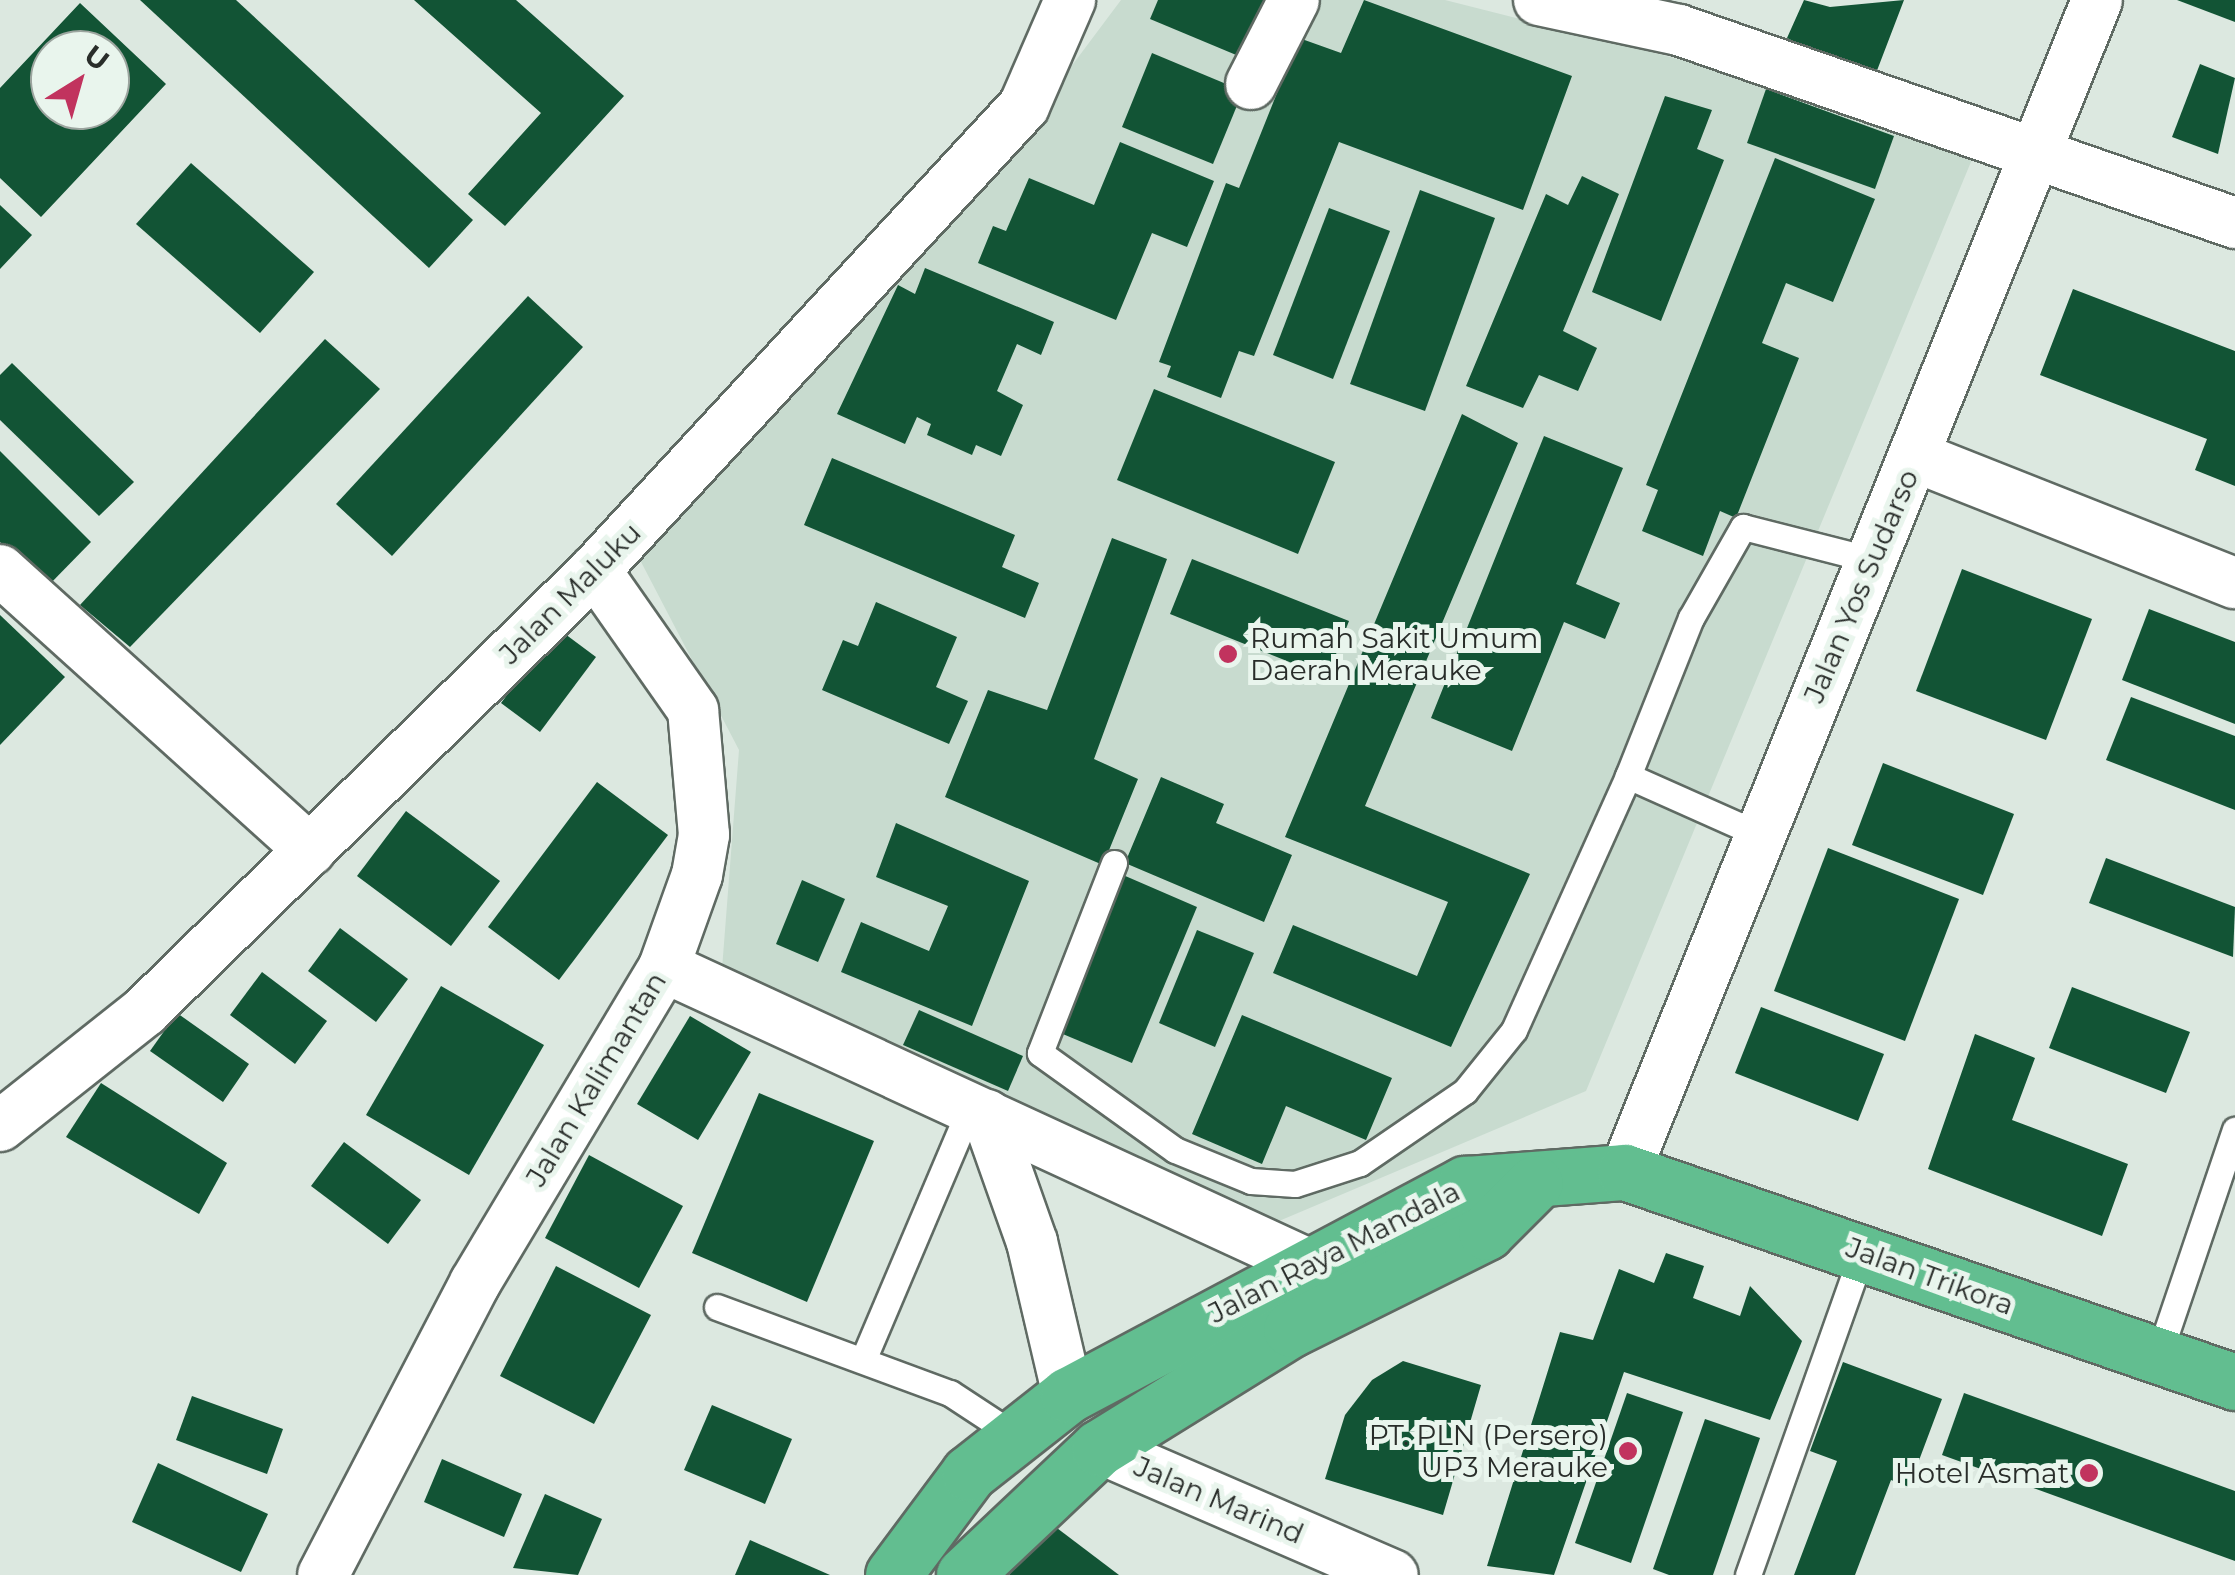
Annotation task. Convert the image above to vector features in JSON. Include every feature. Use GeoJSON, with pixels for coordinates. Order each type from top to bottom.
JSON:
{"type":"FeatureCollection","features":[{"type":"Feature","properties":{"kind":"highway"},"geometry":{"type":"LineString","coordinates":[[1535,1184],[1625,1172]]}},
{"type":"Feature","properties":{"kind":"highway","name":"Jalan Trikora"},"geometry":{"type":"LineString","coordinates":[[1625,1172],[2235,1382]]}},
{"type":"Feature","properties":{"kind":"highway","name":"Jalan Raya Mandala"},"geometry":{"type":"LineString","coordinates":[[892,1575],[924,1525],[1014,1436],[1068,1395],[1304,1262],[1465,1184],[1535,1184]]}},
{"type":"Feature","properties":{"kind":"highway","name":"Jalan Raya Mandala"},"geometry":{"type":"LineString","coordinates":[[964,1575],[1099,1448],[1291,1329],[1486,1232],[1535,1184]]}},
{"type":"Feature","properties":{"kind":"street","name":"Jalan Maluku"},"geometry":{"type":"LineString","coordinates":[[0,1126],[145,1012],[300,839],[595,570],[1024,106],[1070,0]]}},
{"type":"Feature","properties":{"kind":"street"},"geometry":{"type":"LineString","coordinates":[[1251,84],[1294,0]]}},
{"type":"Feature","properties":{"kind":"street"},"geometry":{"type":"LineString","coordinates":[[1539,0],[1680,30],[2042,152],[2235,223]]}},
{"type":"Feature","properties":{"kind":"street","name":"Jalan Yos Sudarso"},"geometry":{"type":"LineString","coordinates":[[1625,1172],[1754,832],[2042,152],[2097,0]]}},
{"type":"Feature","properties":{"kind":"street"},"geometry":{"type":"LineString","coordinates":[[1916,457],[2235,582]]}},
{"type":"Feature","properties":{"kind":"street"},"geometry":{"type":"LineString","coordinates":[[0,570],[300,839]]}},
{"type":"Feature","properties":{"kind":"street","name":"Jalan Kalimantan"},"geometry":{"type":"LineString","coordinates":[[323,1575],[475,1283],[664,967],[704,835],[693,710],[595,570]]}},
{"type":"Feature","properties":{"kind":"street"},"geometry":{"type":"LineString","coordinates":[[664,967],[1304,1262]]}},
{"type":"Feature","properties":{"kind":"street"},"geometry":{"type":"LineString","coordinates":[[979,1112],[1032,1242],[1068,1395]]}},
{"type":"Feature","properties":{"kind":"street","name":"Jalan Marind"},"geometry":{"type":"LineString","coordinates":[[1099,1448],[1393,1575]]}},
{"type":"Feature","properties":{"kind":"lane"},"geometry":{"type":"LineString","coordinates":[[1114,864],[1040,1054],[1175,1150],[1251,1180],[1295,1184],[1360,1162],[1464,1091],[1514,1030],[1628,776],[1691,618],[1743,526],[1872,560]]}},
{"type":"Feature","properties":{"kind":"lane"},"geometry":{"type":"LineString","coordinates":[[1628,776],[1754,832]]}},
{"type":"Feature","properties":{"kind":"lane"},"geometry":{"type":"LineString","coordinates":[[863,1360],[979,1112]]}},
{"type":"Feature","properties":{"kind":"lane"},"geometry":{"type":"LineString","coordinates":[[2158,1357],[2235,1130]]}},
{"type":"Feature","properties":{"kind":"lane"},"geometry":{"type":"LineString","coordinates":[[1748,1575],[1863,1252]]}},
{"type":"Feature","properties":{"kind":"lane"},"geometry":{"type":"LineString","coordinates":[[717,1306],[950,1393],[1014,1436]]}},
{"type":"Feature","properties":{"kind":"shaded area","name":"Rumah Sakit Umum Daerah Merauke"},"geometry":{"type":"Polygon","coordinates":[[[1121,0],[1445,0],[1757,79],[1973,157],[1586,1091],[1279,1221],[722,969],[739,750],[639,558],[996,167],[1121,0]]]}},
{"type":"Feature","properties":{"kind":"building"},"geometry":{"type":"Polygon","coordinates":[[[140,0],[236,0],[473,220],[429,268],[140,0]]]}},
{"type":"Feature","properties":{"kind":"building"},"geometry":{"type":"Polygon","coordinates":[[[414,0],[516,0],[624,96],[505,226],[468,194],[541,113],[414,0]]]}},
{"type":"Feature","properties":{"kind":"building"},"geometry":{"type":"Polygon","coordinates":[[[1158,0],[1265,0],[1241,57],[1150,19],[1158,0]]]}},
{"type":"Feature","properties":{"kind":"building"},"geometry":{"type":"Polygon","coordinates":[[[1364,0],[1572,76],[1523,210],[1339,142],[1254,356],[1239,351],[1221,398],[1167,377],[1171,366],[1159,362],[1226,183],[1239,188],[1299,38],[1341,53],[1364,0]]]}},
{"type":"Feature","properties":{"kind":"building"},"geometry":{"type":"Polygon","coordinates":[[[1804,0],[1830,7],[1904,0],[1873,81],[1787,38],[1804,0]]]}},
{"type":"Feature","properties":{"kind":"building"},"geometry":{"type":"Polygon","coordinates":[[[2177,0],[2235,0],[2235,22],[2177,0]]]}},
{"type":"Feature","properties":{"kind":"building"},"geometry":{"type":"Polygon","coordinates":[[[80,3],[109,30],[55,30],[80,3]]]}},
{"type":"Feature","properties":{"kind":"building"},"geometry":{"type":"Polygon","coordinates":[[[130,50],[166,84],[130,122],[130,50]]]}},
{"type":"Feature","properties":{"kind":"building"},"geometry":{"type":"Polygon","coordinates":[[[1152,53],[1243,91],[1213,164],[1122,127],[1152,53]]]}},
{"type":"Feature","properties":{"kind":"building"},"geometry":{"type":"Polygon","coordinates":[[[30,56],[30,130],[123,130],[41,217],[0,178],[0,88],[30,56]]]}},
{"type":"Feature","properties":{"kind":"building"},"geometry":{"type":"Polygon","coordinates":[[[2200,64],[2235,78],[2218,154],[2172,137],[2200,64]]]}},
{"type":"Feature","properties":{"kind":"building"},"geometry":{"type":"Polygon","coordinates":[[[1766,89],[1894,136],[1875,189],[1747,143],[1766,89]]]}},
{"type":"Feature","properties":{"kind":"building"},"geometry":{"type":"Polygon","coordinates":[[[1665,96],[1712,110],[1697,149],[1724,160],[1661,321],[1592,292],[1665,96]]]}},
{"type":"Feature","properties":{"kind":"building"},"geometry":{"type":"Polygon","coordinates":[[[1120,142],[1214,181],[1187,247],[1152,233],[1116,320],[978,263],[993,226],[1006,231],[1029,178],[1094,205],[1120,142]]]}},
{"type":"Feature","properties":{"kind":"building"},"geometry":{"type":"Polygon","coordinates":[[[1775,158],[1875,199],[1833,302],[1786,283],[1762,343],[1799,358],[1736,518],[1720,511],[1703,556],[1642,531],[1658,490],[1646,485],[1775,158]]]}},
{"type":"Feature","properties":{"kind":"building"},"geometry":{"type":"Polygon","coordinates":[[[191,163],[314,272],[260,333],[136,224],[191,163]]]}},
{"type":"Feature","properties":{"kind":"building"},"geometry":{"type":"Polygon","coordinates":[[[1582,176],[1619,194],[1563,331],[1597,348],[1578,391],[1539,375],[1523,408],[1466,386],[1546,194],[1568,205],[1582,176]]]}},
{"type":"Feature","properties":{"kind":"building"},"geometry":{"type":"Polygon","coordinates":[[[1420,190],[1495,218],[1425,411],[1350,384],[1420,190]]]}},
{"type":"Feature","properties":{"kind":"building"},"geometry":{"type":"Polygon","coordinates":[[[0,205],[32,235],[0,269],[0,205]]]}},
{"type":"Feature","properties":{"kind":"building"},"geometry":{"type":"Polygon","coordinates":[[[1329,208],[1390,231],[1333,379],[1273,355],[1329,208]]]}},
{"type":"Feature","properties":{"kind":"building"},"geometry":{"type":"Polygon","coordinates":[[[925,268],[1054,322],[1041,355],[1017,344],[997,391],[1023,405],[1001,456],[976,445],[972,455],[927,435],[931,424],[917,417],[905,444],[837,414],[898,285],[915,294],[925,268]]]}},
{"type":"Feature","properties":{"kind":"building"},"geometry":{"type":"Polygon","coordinates":[[[2073,289],[2235,351],[2235,486],[2195,470],[2207,439],[2040,375],[2073,289]]]}},
{"type":"Feature","properties":{"kind":"building"},"geometry":{"type":"Polygon","coordinates":[[[528,296],[583,347],[392,556],[336,504],[528,296]]]}},
{"type":"Feature","properties":{"kind":"building"},"geometry":{"type":"Polygon","coordinates":[[[325,339],[380,389],[130,647],[80,605],[325,339]]]}},
{"type":"Feature","properties":{"kind":"building"},"geometry":{"type":"Polygon","coordinates":[[[12,363],[134,482],[99,516],[0,420],[0,375],[12,363]]]}},
{"type":"Feature","properties":{"kind":"building"},"geometry":{"type":"Polygon","coordinates":[[[1154,389],[1335,462],[1298,554],[1117,480],[1154,389]]]}},
{"type":"Feature","properties":{"kind":"building"},"geometry":{"type":"Polygon","coordinates":[[[1462,414],[1518,443],[1365,806],[1530,874],[1451,1047],[1273,973],[1293,925],[1417,976],[1448,902],[1285,837],[1462,414]]]}},
{"type":"Feature","properties":{"kind":"building"},"geometry":{"type":"Polygon","coordinates":[[[1544,436],[1623,468],[1576,584],[1620,603],[1605,639],[1564,622],[1512,751],[1431,718],[1544,436]]]}},
{"type":"Feature","properties":{"kind":"building"},"geometry":{"type":"Polygon","coordinates":[[[0,451],[91,542],[46,588],[0,542],[0,451]]]}},
{"type":"Feature","properties":{"kind":"building"},"geometry":{"type":"Polygon","coordinates":[[[832,458],[1015,535],[1002,567],[1039,583],[1025,618],[804,525],[832,458]]]}},
{"type":"Feature","properties":{"kind":"building"},"geometry":{"type":"Polygon","coordinates":[[[1112,538],[1167,559],[1094,759],[1138,779],[1103,865],[945,797],[988,690],[1047,710],[1112,538]]]}},
{"type":"Feature","properties":{"kind":"building"},"geometry":{"type":"Polygon","coordinates":[[[1192,559],[1349,621],[1327,677],[1170,614],[1192,559]]]}},
{"type":"Feature","properties":{"kind":"building"},"geometry":{"type":"Polygon","coordinates":[[[1962,569],[2092,619],[2046,740],[1916,691],[1962,569]]]}},
{"type":"Feature","properties":{"kind":"building"},"geometry":{"type":"Polygon","coordinates":[[[876,602],[957,637],[936,687],[968,701],[949,744],[822,690],[843,640],[858,646],[876,602]]]}},
{"type":"Feature","properties":{"kind":"building"},"geometry":{"type":"Polygon","coordinates":[[[2149,609],[2235,642],[2235,724],[2122,680],[2149,609]]]}},
{"type":"Feature","properties":{"kind":"building"},"geometry":{"type":"Polygon","coordinates":[[[0,615],[65,677],[0,745],[0,615]]]}},
{"type":"Feature","properties":{"kind":"building"},"geometry":{"type":"Polygon","coordinates":[[[557,628],[596,657],[540,732],[501,703],[557,628]]]}},
{"type":"Feature","properties":{"kind":"building"},"geometry":{"type":"Polygon","coordinates":[[[2131,697],[2235,736],[2235,810],[2106,760],[2131,697]]]}},
{"type":"Feature","properties":{"kind":"building"},"geometry":{"type":"Polygon","coordinates":[[[1883,763],[2014,814],[1983,895],[1852,845],[1883,763]]]}},
{"type":"Feature","properties":{"kind":"building"},"geometry":{"type":"Polygon","coordinates":[[[1161,777],[1224,804],[1216,823],[1292,855],[1264,922],[1125,863],[1161,777]]]}},
{"type":"Feature","properties":{"kind":"building"},"geometry":{"type":"Polygon","coordinates":[[[597,782],[668,835],[559,980],[488,927],[597,782]]]}},
{"type":"Feature","properties":{"kind":"building"},"geometry":{"type":"Polygon","coordinates":[[[406,811],[500,881],[451,946],[357,876],[406,811]]]}},
{"type":"Feature","properties":{"kind":"building"},"geometry":{"type":"Polygon","coordinates":[[[896,823],[1029,881],[972,1026],[841,972],[861,922],[929,951],[948,906],[876,877],[896,823]]]}},
{"type":"Feature","properties":{"kind":"building"},"geometry":{"type":"Polygon","coordinates":[[[1828,848],[1959,899],[1905,1041],[1774,991],[1828,848]]]}},
{"type":"Feature","properties":{"kind":"building"},"geometry":{"type":"Polygon","coordinates":[[[2106,858],[2235,907],[2233,957],[2089,903],[2106,858]]]}},
{"type":"Feature","properties":{"kind":"building"},"geometry":{"type":"Polygon","coordinates":[[[1123,875],[1197,907],[1132,1063],[1058,1032],[1123,875]]]}},
{"type":"Feature","properties":{"kind":"building"},"geometry":{"type":"Polygon","coordinates":[[[802,880],[845,899],[818,962],[776,944],[802,880]]]}},
{"type":"Feature","properties":{"kind":"building"},"geometry":{"type":"Polygon","coordinates":[[[340,928],[408,979],[376,1022],[308,971],[340,928]]]}},
{"type":"Feature","properties":{"kind":"building"},"geometry":{"type":"Polygon","coordinates":[[[1197,930],[1254,953],[1215,1047],[1159,1023],[1197,930]]]}},
{"type":"Feature","properties":{"kind":"building"},"geometry":{"type":"Polygon","coordinates":[[[262,972],[327,1021],[295,1064],[230,1015],[262,972]]]}},
{"type":"Feature","properties":{"kind":"building"},"geometry":{"type":"Polygon","coordinates":[[[441,986],[544,1045],[469,1175],[366,1115],[441,986]]]}},
{"type":"Feature","properties":{"kind":"building"},"geometry":{"type":"Polygon","coordinates":[[[2072,987],[2190,1032],[2166,1093],[2049,1048],[2072,987]]]}},
{"type":"Feature","properties":{"kind":"building"},"geometry":{"type":"Polygon","coordinates":[[[1761,1007],[1884,1054],[1858,1121],[1735,1073],[1761,1007]]]}},
{"type":"Feature","properties":{"kind":"building"},"geometry":{"type":"Polygon","coordinates":[[[919,1010],[1023,1056],[1008,1091],[903,1045],[919,1010]]]}},
{"type":"Feature","properties":{"kind":"building"},"geometry":{"type":"Polygon","coordinates":[[[177,1013],[249,1064],[223,1102],[150,1051],[177,1013]]]}},
{"type":"Feature","properties":{"kind":"building"},"geometry":{"type":"Polygon","coordinates":[[[1242,1015],[1392,1078],[1366,1140],[1286,1106],[1262,1164],[1192,1134],[1242,1015]]]}},
{"type":"Feature","properties":{"kind":"building"},"geometry":{"type":"Polygon","coordinates":[[[690,1016],[751,1052],[698,1140],[637,1104],[690,1016]]]}},
{"type":"Feature","properties":{"kind":"building"},"geometry":{"type":"Polygon","coordinates":[[[1975,1034],[2035,1058],[2012,1120],[2128,1164],[2102,1236],[1928,1169],[1975,1034]]]}},
{"type":"Feature","properties":{"kind":"building"},"geometry":{"type":"Polygon","coordinates":[[[101,1083],[227,1163],[199,1214],[66,1137],[101,1083]]]}},
{"type":"Feature","properties":{"kind":"building"},"geometry":{"type":"Polygon","coordinates":[[[759,1093],[874,1141],[807,1302],[692,1253],[759,1093]]]}},
{"type":"Feature","properties":{"kind":"building"},"geometry":{"type":"Polygon","coordinates":[[[344,1142],[421,1200],[388,1244],[311,1186],[344,1142]]]}},
{"type":"Feature","properties":{"kind":"building"},"geometry":{"type":"Polygon","coordinates":[[[589,1155],[683,1206],[639,1288],[545,1238],[589,1155]]]}},
{"type":"Feature","properties":{"kind":"building"},"geometry":{"type":"Polygon","coordinates":[[[1666,1253],[1704,1266],[1693,1298],[1740,1316],[1750,1286],[1802,1341],[1770,1420],[1624,1372],[1554,1575],[1487,1566],[1560,1332],[1593,1340],[1619,1269],[1654,1283],[1666,1253]]]}},
{"type":"Feature","properties":{"kind":"building"},"geometry":{"type":"Polygon","coordinates":[[[556,1266],[651,1315],[594,1424],[500,1376],[556,1266]]]}},
{"type":"Feature","properties":{"kind":"building"},"geometry":{"type":"Polygon","coordinates":[[[1403,1361],[1481,1385],[1443,1515],[1325,1479],[1345,1415],[1372,1380],[1403,1361]]]}},
{"type":"Feature","properties":{"kind":"building"},"geometry":{"type":"Polygon","coordinates":[[[1843,1362],[1942,1399],[1909,1487],[1891,1480],[1855,1575],[1794,1575],[1837,1461],[1810,1451],[1843,1362]]]}},
{"type":"Feature","properties":{"kind":"building"},"geometry":{"type":"Polygon","coordinates":[[[1627,1393],[1683,1412],[1631,1563],[1575,1543],[1627,1393]]]}},
{"type":"Feature","properties":{"kind":"building","name":"Hotel Asmat"},"geometry":{"type":"Polygon","coordinates":[[[1964,1393],[2235,1491],[2235,1561],[1942,1455],[1964,1393]]]}},
{"type":"Feature","properties":{"kind":"building"},"geometry":{"type":"Polygon","coordinates":[[[192,1396],[283,1429],[267,1474],[176,1440],[192,1396]]]}},
{"type":"Feature","properties":{"kind":"building"},"geometry":{"type":"Polygon","coordinates":[[[712,1405],[792,1439],[765,1504],[684,1470],[712,1405]]]}},
{"type":"Feature","properties":{"kind":"building"},"geometry":{"type":"Polygon","coordinates":[[[1705,1419],[1760,1438],[1713,1575],[1669,1575],[1653,1569],[1705,1419]]]}},
{"type":"Feature","properties":{"kind":"building"},"geometry":{"type":"Polygon","coordinates":[[[442,1459],[522,1494],[504,1537],[424,1502],[442,1459]]]}},
{"type":"Feature","properties":{"kind":"building"},"geometry":{"type":"Polygon","coordinates":[[[158,1463],[268,1514],[241,1572],[132,1522],[158,1463]]]}},
{"type":"Feature","properties":{"kind":"building"},"geometry":{"type":"Polygon","coordinates":[[[545,1494],[602,1519],[578,1575],[513,1568],[545,1494]]]}},
{"type":"Feature","properties":{"kind":"building"},"geometry":{"type":"Polygon","coordinates":[[[1049,1522],[1119,1575],[1009,1575],[1049,1522]]]}},
{"type":"Feature","properties":{"kind":"building"},"geometry":{"type":"Polygon","coordinates":[[[750,1540],[830,1575],[735,1575],[750,1540]]]}},
{"type":"Feature","properties":{"kind":"place","name":"Rumah Sakit Umum Daerah Merauke"},"geometry":{"type":"Point","coordinates":[1228,654]}},
{"type":"Feature","properties":{"kind":"place","name":"PT. PLN (Persero) UP3 Merauke"},"geometry":{"type":"Point","coordinates":[1628,1451]}},
{"type":"Feature","properties":{"kind":"place","name":"Hotel Asmat"},"geometry":{"type":"Point","coordinates":[2089,1473]}}]}
